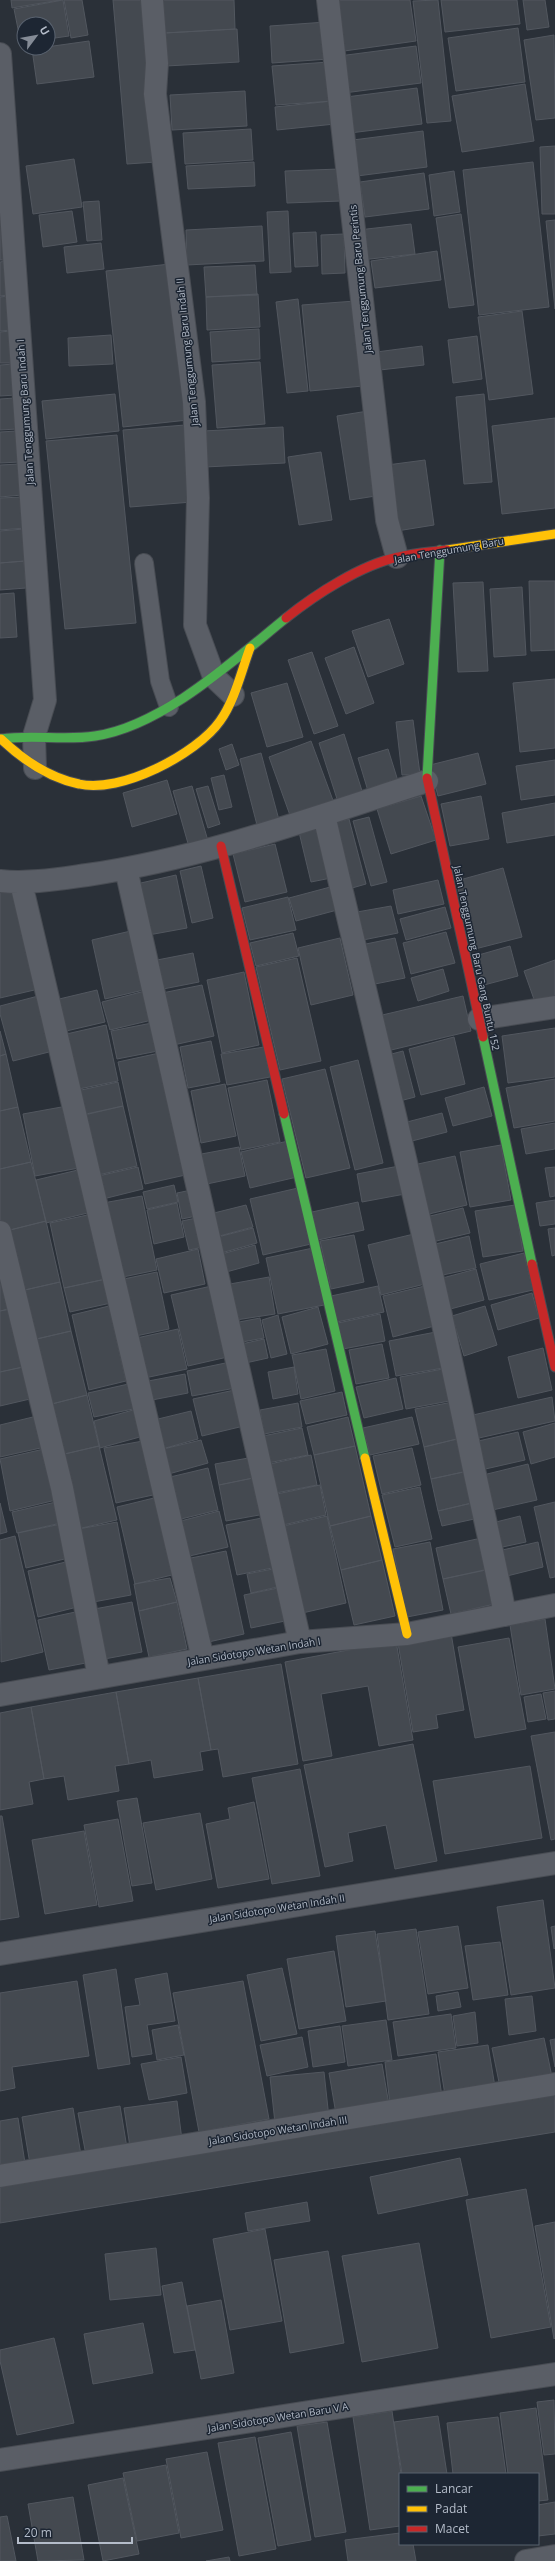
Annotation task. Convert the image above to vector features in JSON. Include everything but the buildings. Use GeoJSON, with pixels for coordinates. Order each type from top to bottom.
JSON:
{"type":"FeatureCollection","features":[{"type":"Feature","properties":{"kind":"street","name":"Jalan Tenggumung Baru Indah II"},"geometry":{"type":"LineString","coordinates":[[152,0],[157,62],[156,94],[194,402],[198,498],[195,625],[214,677],[233,695]]}},
{"type":"Feature","properties":{"kind":"street","name":"Jalan Tenggumung Baru Perintis"},"geometry":{"type":"LineString","coordinates":[[328,0],[387,520],[397,557]]}},
{"type":"Feature","properties":{"kind":"street","name":"Jalan Tenggumung Baru Indah I"},"geometry":{"type":"LineString","coordinates":[[0,54],[45,700],[34,736],[36,768]]}},
{"type":"Feature","properties":{"kind":"street","name":"Jalan Tenggumung Baru"},"geometry":{"type":"LineString","coordinates":[[1,739],[34,736],[95,736],[149,719],[214,677],[308,600],[337,582],[397,557],[555,534]]}},
{"type":"Feature","properties":{"kind":"street","name":"Jalan Tenggumung Baru Gang Buntu 152"},"geometry":{"type":"LineString","coordinates":[[440,550],[427,781],[555,1367]]}},
{"type":"Feature","properties":{"kind":"street","name":"Jalan Tenggumung Baru"},"geometry":{"type":"LineString","coordinates":[[1,739],[19,756],[36,768],[80,785],[103,784],[163,765],[203,741],[220,721],[233,695],[250,648]]}},
{"type":"Feature","properties":{"kind":"street"},"geometry":{"type":"LineString","coordinates":[[203,1659],[10,882],[126,870],[221,846],[324,815],[427,781]]}},
{"type":"Feature","properties":{"kind":"street"},"geometry":{"type":"LineString","coordinates":[[324,815],[450,1357],[481,1506],[495,1560],[504,1616]]}},
{"type":"Feature","properties":{"kind":"street"},"geometry":{"type":"LineString","coordinates":[[221,846],[407,1634]]}},
{"type":"Feature","properties":{"kind":"street"},"geometry":{"type":"LineString","coordinates":[[126,870],[300,1642]]}},
{"type":"Feature","properties":{"kind":"street"},"geometry":{"type":"LineString","coordinates":[[479,1019],[555,1007]]}},
{"type":"Feature","properties":{"kind":"street"},"geometry":{"type":"LineString","coordinates":[[0,1232],[62,1488],[99,1677]]}},
{"type":"Feature","properties":{"kind":"street","name":"Jalan Sidotopo Wetan Indah I"},"geometry":{"type":"LineString","coordinates":[[1,1690],[99,1677],[300,1642],[407,1634],[555,1605]]}},
{"type":"Feature","properties":{"kind":"street","name":"Jalan Sidotopo Wetan Indah II"},"geometry":{"type":"LineString","coordinates":[[0,1954],[555,1863]]}},
{"type":"Feature","properties":{"kind":"street","name":"Jalan Sidotopo Wetan Indah III"},"geometry":{"type":"LineString","coordinates":[[0,2176],[555,2084]]}},
{"type":"Feature","properties":{"kind":"street","name":"Jalan Sidotopo Wetan Baru V A"},"geometry":{"type":"LineString","coordinates":[[0,2460],[555,2374]]}},
{"type":"Feature","properties":{"kind":"street"},"geometry":{"type":"LineString","coordinates":[[526,2561],[555,2556]]}},
{"type":"Feature","properties":{"kind":"lane"},"geometry":{"type":"LineString","coordinates":[[144,564],[160,681],[168,707]]}},
{"type":"Feature","properties":{"kind":"traffic: fast"},"geometry":{"type":"LineString","coordinates":[[427,778],[440,550]]}},
{"type":"Feature","properties":{"kind":"traffic: fast"},"geometry":{"type":"LineString","coordinates":[[1,739],[24,737],[72,738],[95,736],[121,730],[172,705],[196,689],[244,653],[286,618]]}},
{"type":"Feature","properties":{"kind":"traffic: fast"},"geometry":{"type":"LineString","coordinates":[[483,1037],[532,1264]]}},
{"type":"Feature","properties":{"kind":"traffic: fast"},"geometry":{"type":"LineString","coordinates":[[284,1114],[365,1458]]}},
{"type":"Feature","properties":{"kind":"traffic: slow"},"geometry":{"type":"LineString","coordinates":[[447,550],[555,534]]}},
{"type":"Feature","properties":{"kind":"traffic: slow"},"geometry":{"type":"LineString","coordinates":[[1,739],[18,754],[37,767],[68,781],[96,786],[115,783],[136,777],[156,769],[176,758],[209,734],[220,721],[230,704],[250,648]]}},
{"type":"Feature","properties":{"kind":"traffic: slow"},"geometry":{"type":"LineString","coordinates":[[365,1458],[407,1634]]}},
{"type":"Feature","properties":{"kind":"traffic: jam"},"geometry":{"type":"LineString","coordinates":[[286,618],[311,599],[354,573],[384,561],[404,556],[447,550]]}},
{"type":"Feature","properties":{"kind":"traffic: jam"},"geometry":{"type":"LineString","coordinates":[[427,778],[483,1037]]}},
{"type":"Feature","properties":{"kind":"traffic: jam"},"geometry":{"type":"LineString","coordinates":[[221,846],[284,1114]]}},
{"type":"Feature","properties":{"kind":"traffic: jam"},"geometry":{"type":"LineString","coordinates":[[532,1264],[555,1367]]}}]}
